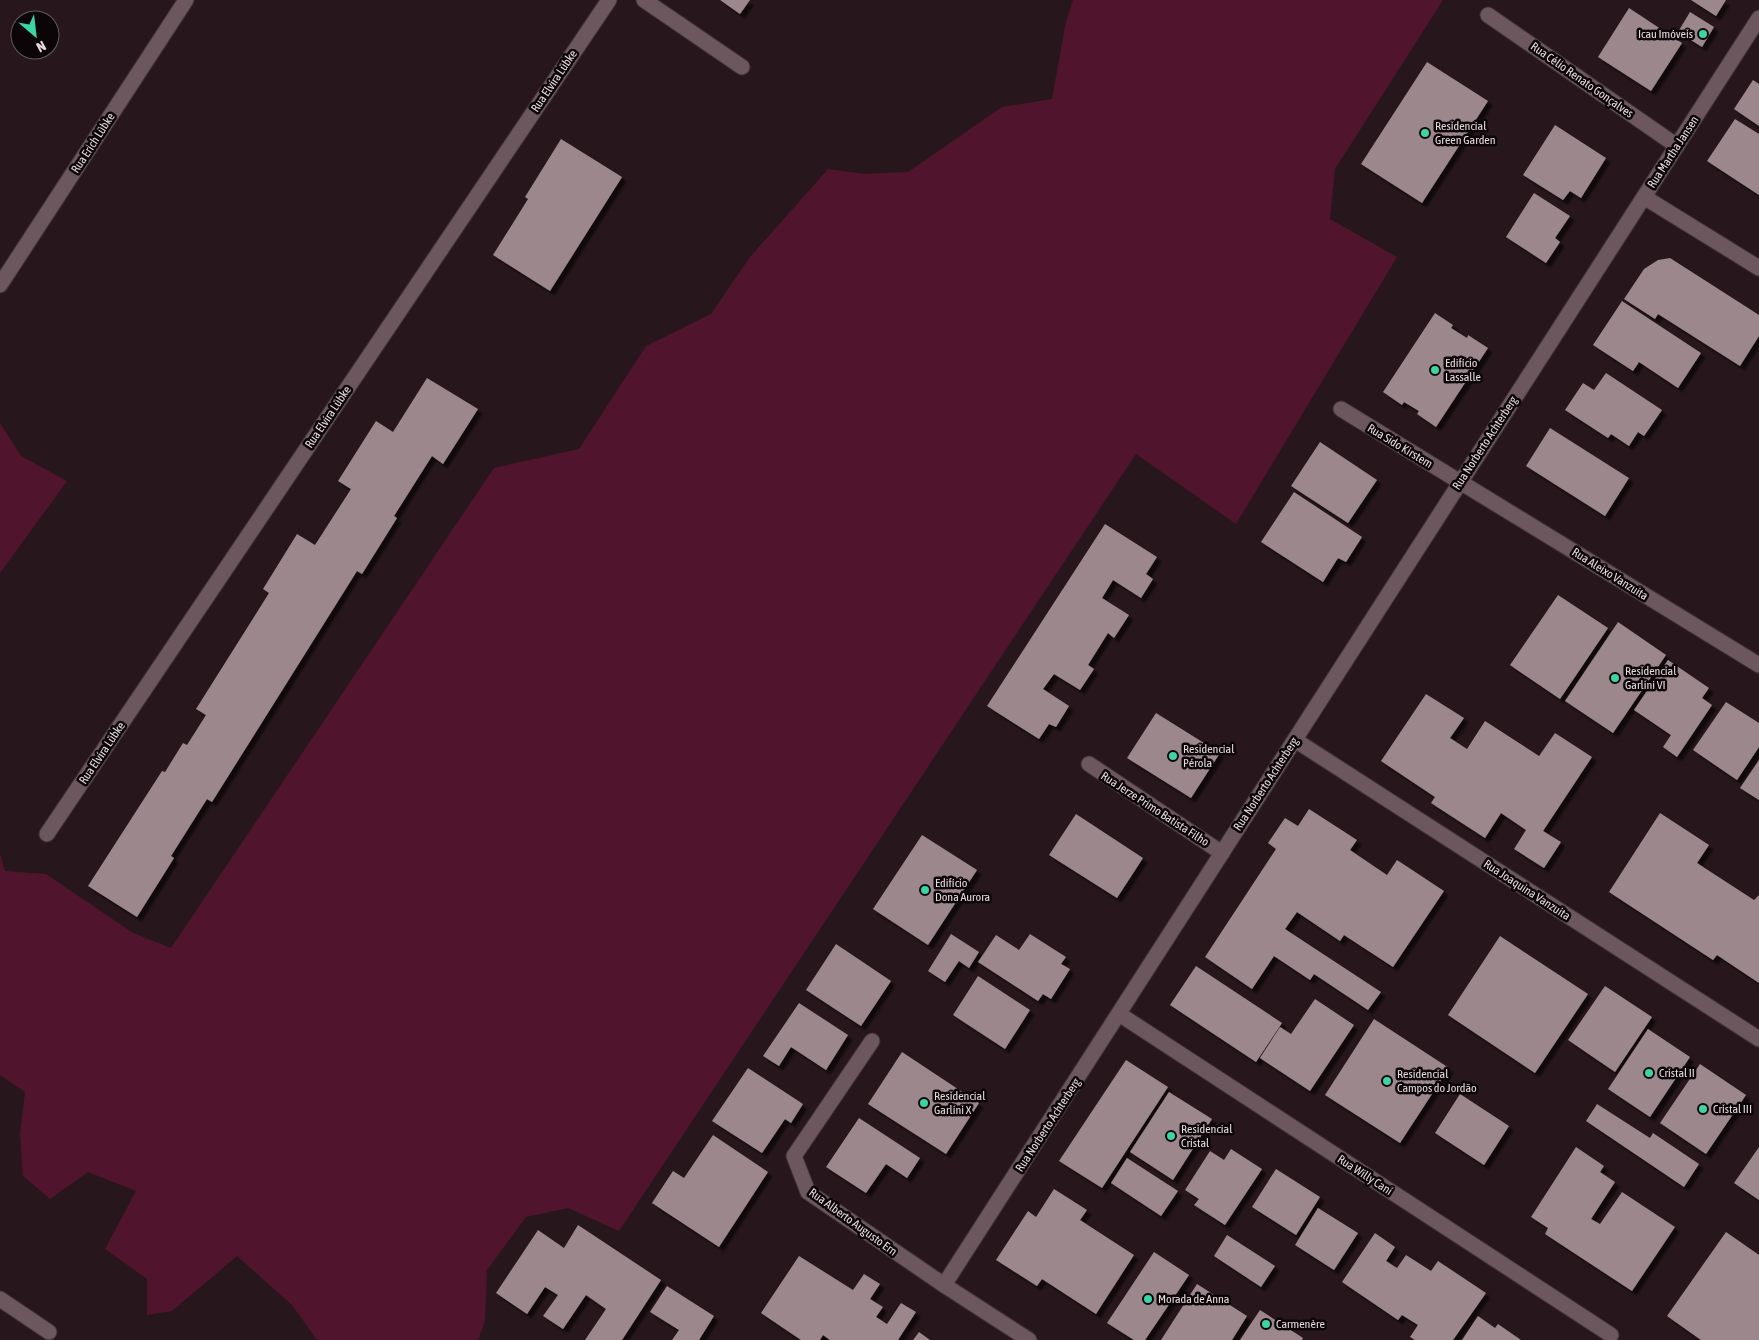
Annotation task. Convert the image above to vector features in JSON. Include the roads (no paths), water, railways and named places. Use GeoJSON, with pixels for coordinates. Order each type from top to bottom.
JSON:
{"type":"FeatureCollection","features":[{"type":"Feature","properties":{"kind":"street","name":"Rua Erich Lübke"},"geometry":{"type":"LineString","coordinates":[[0,285],[186,0]]}},
{"type":"Feature","properties":{"kind":"street","name":"Rua Elvira Lübke"},"geometry":{"type":"LineString","coordinates":[[47,834],[609,0]]}},
{"type":"Feature","properties":{"kind":"street"},"geometry":{"type":"LineString","coordinates":[[644,0],[742,67]]}},
{"type":"Feature","properties":{"kind":"street","name":"Rua Célio Renato Gonçalves"},"geometry":{"type":"LineString","coordinates":[[1488,15],[1677,146]]}},
{"type":"Feature","properties":{"kind":"street","name":"Rua Martha Jansen"},"geometry":{"type":"LineString","coordinates":[[1759,18],[1644,197],[1759,268]]}},
{"type":"Feature","properties":{"kind":"street","name":"Rua Norberto Achterberg"},"geometry":{"type":"LineString","coordinates":[[944,1286],[1644,197]]}},
{"type":"Feature","properties":{"kind":"street","name":"Rua Sido Kirstem"},"geometry":{"type":"LineString","coordinates":[[1341,409],[1460,482]]}},
{"type":"Feature","properties":{"kind":"street","name":"Rua Aleixo Vanzuita"},"geometry":{"type":"LineString","coordinates":[[1460,482],[1759,665]]}},
{"type":"Feature","properties":{"kind":"street","name":"Rua Joaquina Vanzuita"},"geometry":{"type":"LineString","coordinates":[[1294,740],[1759,1039]]}},
{"type":"Feature","properties":{"kind":"street","name":"Rua Jerze Primo Batista Filho"},"geometry":{"type":"LineString","coordinates":[[1088,764],[1222,853]]}},
{"type":"Feature","properties":{"kind":"street","name":"Rua Willy Cani"},"geometry":{"type":"LineString","coordinates":[[1118,1014],[1611,1335]]}},
{"type":"Feature","properties":{"kind":"street","name":"Rua Alberto Augusto Ern"},"geometry":{"type":"LineString","coordinates":[[872,1041],[794,1156],[808,1192],[944,1286]]}},
{"type":"Feature","properties":{"kind":"street"},"geometry":{"type":"LineString","coordinates":[[944,1286],[1029,1340]]}},
{"type":"Feature","properties":{"kind":"street"},"geometry":{"type":"LineString","coordinates":[[0,1299],[49,1332]]}},
{"type":"Feature","properties":{"kind":"place","name":"Icau Imóveis"},"geometry":{"type":"Point","coordinates":[1703,34]}},
{"type":"Feature","properties":{"kind":"place","name":"Residencial Green Garden"},"geometry":{"type":"Point","coordinates":[1425,133]}},
{"type":"Feature","properties":{"kind":"place","name":"Edifício Lassalle"},"geometry":{"type":"Point","coordinates":[1435,370]}},
{"type":"Feature","properties":{"kind":"place","name":"Residencial Garlini VI"},"geometry":{"type":"Point","coordinates":[1615,678]}},
{"type":"Feature","properties":{"kind":"place","name":"Residencial Pérola"},"geometry":{"type":"Point","coordinates":[1173,756]}},
{"type":"Feature","properties":{"kind":"place","name":"Edifício Dona Aurora"},"geometry":{"type":"Point","coordinates":[925,890]}},
{"type":"Feature","properties":{"kind":"place","name":"Cristal II"},"geometry":{"type":"Point","coordinates":[1649,1073]}},
{"type":"Feature","properties":{"kind":"place","name":"Residencial Campos do Jordão"},"geometry":{"type":"Point","coordinates":[1387,1081]}},
{"type":"Feature","properties":{"kind":"place","name":"Residencial Garlini X"},"geometry":{"type":"Point","coordinates":[924,1103]}},
{"type":"Feature","properties":{"kind":"place","name":"Cristal III"},"geometry":{"type":"Point","coordinates":[1703,1109]}},
{"type":"Feature","properties":{"kind":"place","name":"Residencial Cristal"},"geometry":{"type":"Point","coordinates":[1171,1136]}},
{"type":"Feature","properties":{"kind":"place","name":"Morada de Anna"},"geometry":{"type":"Point","coordinates":[1148,1299]}},
{"type":"Feature","properties":{"kind":"place","name":"Carmenère"},"geometry":{"type":"Point","coordinates":[1266,1324]}}]}
